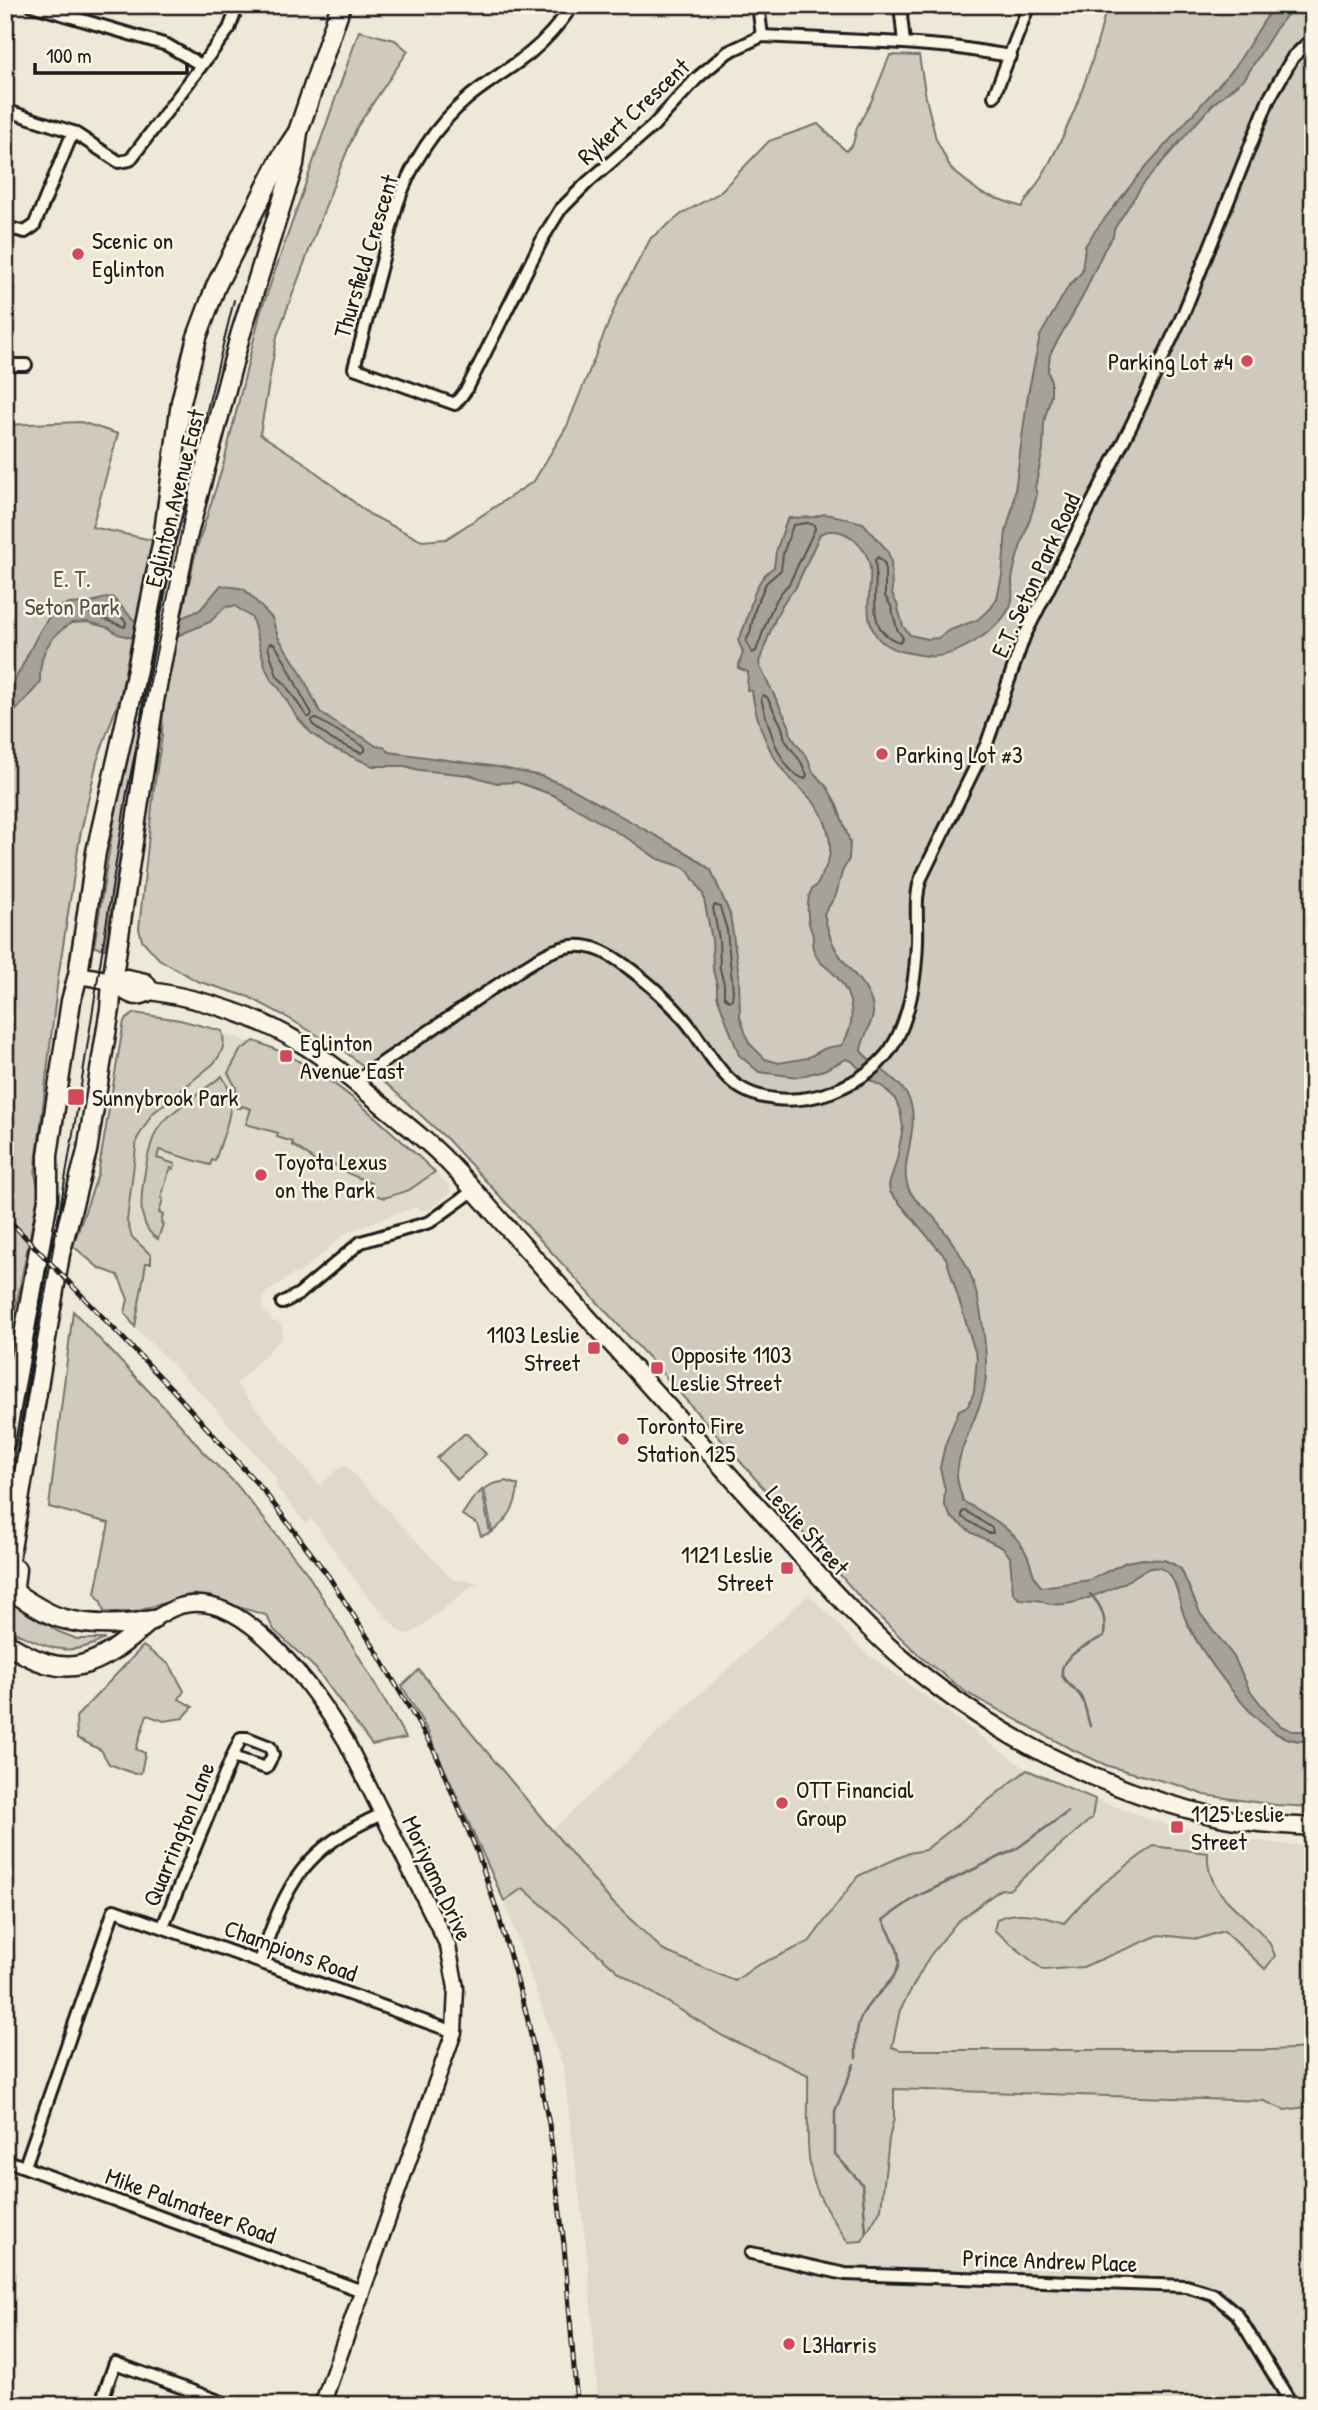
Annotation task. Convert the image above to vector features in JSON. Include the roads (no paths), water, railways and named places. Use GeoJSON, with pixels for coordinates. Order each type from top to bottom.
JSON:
{"type":"FeatureCollection","features":[{"type":"Feature","properties":{"kind":"main road","name":"Eglinton Avenue East"},"geometry":{"type":"LineString","coordinates":[[5,1585],[60,1254],[87,1151],[154,701],[185,545],[240,336],[294,164],[298,132],[341,5]]}},
{"type":"Feature","properties":{"kind":"main road","name":"Eglinton Avenue East"},"geometry":{"type":"LineString","coordinates":[[5,1442],[46,1212],[48,1155],[96,852],[163,540],[181,402],[207,308],[282,156],[298,132]]}},
{"type":"Feature","properties":{"kind":"main road","name":"Leslie Street"},"geometry":{"type":"LineString","coordinates":[[78,975],[112,982],[127,978],[145,982],[151,991],[184,996],[245,1016],[296,1041],[354,1082],[441,1155],[573,1298],[843,1603],[898,1654],[947,1693],[1009,1735],[1095,1777],[1189,1810],[1229,1819],[1313,1827]]}},
{"type":"Feature","properties":{"kind":"main road"},"geometry":{"type":"LineString","coordinates":[[26,1458],[24,1504],[14,1587],[16,1594],[64,1619],[131,1624],[152,1620]]}},
{"type":"Feature","properties":{"kind":"main road"},"geometry":{"type":"LineString","coordinates":[[5,1642],[36,1661],[52,1665],[80,1665],[94,1662],[120,1647],[152,1620]]}},
{"type":"Feature","properties":{"kind":"street"},"geometry":{"type":"LineString","coordinates":[[31,5],[167,46],[201,65]]}},
{"type":"Feature","properties":{"kind":"street"},"geometry":{"type":"LineString","coordinates":[[5,110],[73,132],[119,162],[130,160],[229,29],[238,5]]}},
{"type":"Feature","properties":{"kind":"street","name":"Thursfield Crescent"},"geometry":{"type":"LineString","coordinates":[[402,386],[355,368],[404,184],[439,126],[468,98],[533,51],[573,5]]}},
{"type":"Feature","properties":{"kind":"street"},"geometry":{"type":"LineString","coordinates":[[758,5],[762,36]]}},
{"type":"Feature","properties":{"kind":"street"},"geometry":{"type":"LineString","coordinates":[[900,5],[904,43]]}},
{"type":"Feature","properties":{"kind":"street"},"geometry":{"type":"LineString","coordinates":[[994,96],[1029,5]]}},
{"type":"Feature","properties":{"kind":"street","name":"Rykert Crescent"},"geometry":{"type":"LineString","coordinates":[[402,386],[455,404],[467,389],[544,236],[560,210],[653,126],[698,78],[728,52],[762,36],[904,43],[1011,56]]}},
{"type":"Feature","properties":{"kind":"street","name":"E.T. Seton Park Road"},"geometry":{"type":"LineString","coordinates":[[354,1082],[524,967],[548,953],[576,946],[604,951],[646,981],[681,1016],[726,1076],[748,1091],[771,1098],[815,1097],[849,1085],[877,1064],[896,1040],[906,1012],[915,965],[916,891],[921,878],[987,743],[1024,637],[1126,436],[1184,312],[1269,99],[1293,57],[1313,38]]}},
{"type":"Feature","properties":{"kind":"street"},"geometry":{"type":"LineString","coordinates":[[5,227],[25,232],[34,226],[73,132]]}},
{"type":"Feature","properties":{"kind":"street"},"geometry":{"type":"LineString","coordinates":[[5,365],[26,365]]}},
{"type":"Feature","properties":{"kind":"street"},"geometry":{"type":"LineString","coordinates":[[282,1303],[299,1294],[362,1242],[430,1222],[473,1191]]}},
{"type":"Feature","properties":{"kind":"street","name":"Moriyama Drive"},"geometry":{"type":"LineString","coordinates":[[152,1620],[171,1609],[199,1604],[219,1607],[244,1618],[306,1681],[330,1715],[448,1946],[456,1988],[454,2032],[322,2405]]}},
{"type":"Feature","properties":{"kind":"street","name":"Quarrington Lane"},"geometry":{"type":"LineString","coordinates":[[163,1926],[232,1757]]}},
{"type":"Feature","properties":{"kind":"street"},"geometry":{"type":"LineString","coordinates":[[260,1961],[288,1889],[305,1864],[332,1840],[382,1814]]}},
{"type":"Feature","properties":{"kind":"street","name":"Champions Road"},"geometry":{"type":"LineString","coordinates":[[25,2166],[114,1910],[454,2032]]}},
{"type":"Feature","properties":{"kind":"street","name":"Mike Palmateer Road"},"geometry":{"type":"LineString","coordinates":[[5,2160],[362,2291]]}},
{"type":"Feature","properties":{"kind":"street","name":"Prince Andrew Place"},"geometry":{"type":"LineString","coordinates":[[751,2253],[845,2274],[1186,2286],[1213,2294],[1237,2314],[1292,2405]]}},
{"type":"Feature","properties":{"kind":"street"},"geometry":{"type":"LineString","coordinates":[[100,2405],[115,2363],[230,2405]]}},
{"type":"Feature","properties":{"kind":"water"},"geometry":{"type":"Polygon","coordinates":[[[1274,5],[1300,5],[1287,15],[1275,30],[1245,78],[1213,104],[1143,184],[1114,229],[1082,298],[1050,354],[1048,371],[1051,395],[1044,422],[1043,450],[1035,488],[1037,494],[1014,570],[1011,604],[1004,616],[974,642],[962,649],[938,656],[901,651],[889,646],[878,638],[869,616],[869,560],[855,541],[845,534],[839,531],[826,532],[820,534],[795,589],[783,603],[759,662],[789,725],[791,736],[836,803],[850,842],[849,859],[842,872],[836,895],[824,914],[835,947],[870,997],[873,1014],[861,1051],[907,1095],[913,1117],[906,1164],[909,1190],[937,1221],[961,1256],[978,1300],[986,1374],[985,1387],[959,1462],[957,1478],[963,1501],[999,1523],[1014,1536],[1026,1553],[1034,1576],[1042,1587],[1090,1580],[1126,1562],[1143,1559],[1164,1560],[1181,1569],[1200,1613],[1234,1657],[1249,1689],[1281,1726],[1292,1731],[1313,1731],[1313,1740],[1304,1741],[1277,1734],[1265,1726],[1239,1698],[1212,1664],[1191,1631],[1173,1580],[1164,1570],[1148,1569],[1122,1584],[1068,1603],[1049,1604],[1038,1600],[1019,1599],[1013,1592],[1010,1557],[1003,1548],[972,1533],[951,1517],[944,1504],[945,1490],[940,1468],[945,1445],[959,1410],[968,1406],[974,1392],[977,1358],[946,1258],[890,1192],[889,1185],[903,1127],[900,1110],[894,1097],[870,1080],[852,1061],[846,1059],[824,1070],[798,1077],[759,1072],[739,1055],[717,996],[712,940],[703,894],[683,867],[656,858],[553,795],[517,782],[497,783],[469,775],[405,766],[373,766],[328,746],[311,733],[296,716],[272,681],[252,618],[235,606],[225,607],[210,622],[165,641],[144,641],[88,622],[71,623],[50,641],[43,655],[40,683],[5,723],[5,695],[47,620],[64,605],[112,597],[135,621],[160,627],[200,610],[221,585],[244,589],[272,618],[278,637],[300,671],[320,712],[341,727],[376,746],[384,747],[389,752],[498,767],[541,776],[569,787],[692,856],[711,870],[730,914],[739,975],[740,1017],[749,1043],[765,1059],[779,1063],[807,1058],[826,1048],[842,1045],[850,1027],[850,1001],[842,984],[815,954],[808,915],[812,889],[818,883],[829,857],[827,828],[815,804],[786,774],[773,755],[756,713],[752,691],[747,690],[748,672],[738,668],[743,652],[738,640],[755,591],[774,567],[776,552],[789,518],[824,514],[863,523],[887,550],[891,561],[892,594],[903,626],[910,635],[938,638],[948,631],[977,620],[991,608],[997,598],[1002,576],[1006,531],[1013,506],[1028,394],[1040,336],[1068,287],[1082,272],[1085,246],[1095,231],[1143,170],[1235,67],[1274,5]]]}},
{"type":"Feature","properties":{"kind":"waterway"},"geometry":{"type":"LineString","coordinates":[[1090,1594],[1103,1613],[1104,1636],[1076,1652],[1064,1664],[1062,1670],[1063,1677],[1085,1705],[1090,1726]]}},
{"type":"Feature","properties":{"kind":"waterway"},"geometry":{"type":"LineString","coordinates":[[856,2058],[859,2021],[898,1968],[899,1955],[896,1945],[883,1920],[916,1897],[1016,1849],[1068,1812]]}},
{"type":"Feature","properties":{"kind":"waterway"},"geometry":{"type":"LineString","coordinates":[[854,2064],[835,2111],[835,2154],[862,2184],[866,2232]]}},
{"type":"Feature","properties":{"kind":"tram line"},"geometry":{"type":"LineString","coordinates":[[5,1526],[79,1099],[127,792],[205,418],[234,300]]}},
{"type":"Feature","properties":{"kind":"railway"},"geometry":{"type":"LineString","coordinates":[[5,1216],[171,1388],[263,1490],[329,1577],[435,1752],[477,1851],[527,2016],[549,2124],[564,2245],[577,2405]]}},
{"type":"Feature","properties":{"kind":"place","name":"Scenic on Eglinton"},"geometry":{"type":"Point","coordinates":[78,254]}},
{"type":"Feature","properties":{"kind":"place","name":"Parking Lot #4"},"geometry":{"type":"Point","coordinates":[1247,361]}},
{"type":"Feature","properties":{"kind":"place","name":"Parking Lot #3"},"geometry":{"type":"Point","coordinates":[882,754]}},
{"type":"Feature","properties":{"kind":"place","name":"Eglinton Avenue East"},"geometry":{"type":"Point","coordinates":[286,1056]}},
{"type":"Feature","properties":{"kind":"place","name":"Sunnybrook Park"},"geometry":{"type":"Point","coordinates":[76,1097]}},
{"type":"Feature","properties":{"kind":"place","name":"Toyota Lexus on the Park"},"geometry":{"type":"Point","coordinates":[261,1175]}},
{"type":"Feature","properties":{"kind":"place","name":"1103 Leslie Street"},"geometry":{"type":"Point","coordinates":[594,1348]}},
{"type":"Feature","properties":{"kind":"place","name":"Opposite 1103 Leslie Street"},"geometry":{"type":"Point","coordinates":[657,1368]}},
{"type":"Feature","properties":{"kind":"place","name":"Toronto Fire Station 125"},"geometry":{"type":"Point","coordinates":[623,1439]}},
{"type":"Feature","properties":{"kind":"place","name":"1121 Leslie Street"},"geometry":{"type":"Point","coordinates":[787,1568]}},
{"type":"Feature","properties":{"kind":"place","name":"OTT Financial Group"},"geometry":{"type":"Point","coordinates":[782,1803]}},
{"type":"Feature","properties":{"kind":"place","name":"1125 Leslie Street"},"geometry":{"type":"Point","coordinates":[1177,1827]}},
{"type":"Feature","properties":{"kind":"place","name":"L3Harris"},"geometry":{"type":"Point","coordinates":[789,2344]}},
{"type":"Feature","properties":{"kind":"park label","name":"E. T. Seton Park"},"geometry":{"type":"Point","coordinates":[72,592]}}]}
